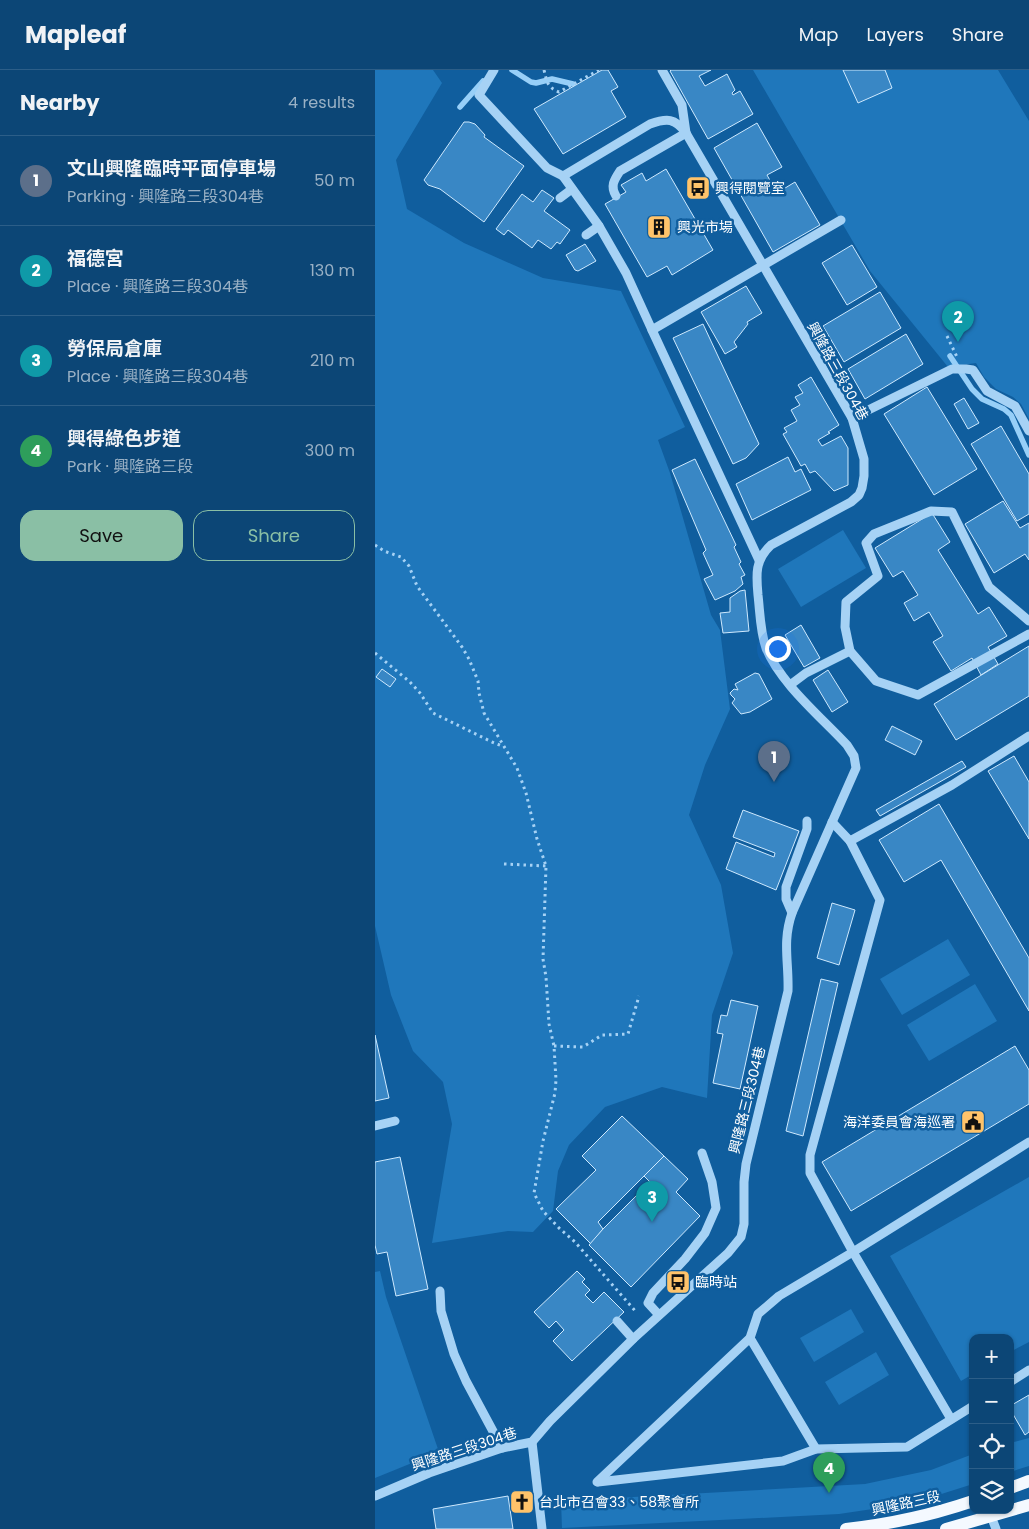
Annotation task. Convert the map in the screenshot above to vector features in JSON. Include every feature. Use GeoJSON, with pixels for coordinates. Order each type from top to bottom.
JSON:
{"type":"FeatureCollection","features":[{"type":"Feature","properties":{"kind":"main road"},"geometry":{"type":"LineString","coordinates":[[1014,1487],[1029,1481]]}},
{"type":"Feature","properties":{"kind":"main road","name":"興隆路三段"},"geometry":{"type":"LineString","coordinates":[[846,1529],[928,1516],[969,1502]]}},
{"type":"Feature","properties":{"kind":"main road"},"geometry":{"type":"LineString","coordinates":[[946,1529],[1029,1505]]}},
{"type":"Feature","properties":{"kind":"street","name":"興隆路三段304巷"},"geometry":{"type":"LineString","coordinates":[[493,70],[479,95],[547,168],[563,176],[599,226],[626,273],[759,560]]}},
{"type":"Feature","properties":{"kind":"street"},"geometry":{"type":"LineString","coordinates":[[617,196],[613,190],[613,181],[620,171],[686,133],[682,105],[661,70]]}},
{"type":"Feature","properties":{"kind":"street","name":"興隆路三段304巷"},"geometry":{"type":"LineString","coordinates":[[375,1496],[429,1473],[502,1448],[532,1442],[550,1421],[633,1339],[728,1253],[741,1237],[744,1224],[746,1164],[788,991],[789,978],[786,940],[788,925],[856,768],[854,756],[847,744],[790,685],[772,661],[761,630],[757,578],[759,560],[771,545],[851,502],[859,495],[864,476],[864,459],[852,418],[681,126],[674,121],[667,120],[660,120],[650,124],[563,176]]}},
{"type":"Feature","properties":{"kind":"street"},"geometry":{"type":"LineString","coordinates":[[560,198],[573,189]]}},
{"type":"Feature","properties":{"kind":"street"},"geometry":{"type":"LineString","coordinates":[[652,330],[841,220]]}},
{"type":"Feature","properties":{"kind":"street"},"geometry":{"type":"LineString","coordinates":[[586,235],[599,226]]}},
{"type":"Feature","properties":{"kind":"street"},"geometry":{"type":"LineString","coordinates":[[852,418],[952,369],[966,369],[973,370],[987,391],[1015,406],[1029,431]]}},
{"type":"Feature","properties":{"kind":"street"},"geometry":{"type":"LineString","coordinates":[[1029,621],[989,587],[952,512],[931,510],[874,534],[866,543],[878,576],[846,602],[845,626],[850,651],[876,680],[918,695],[1029,634]]}},
{"type":"Feature","properties":{"kind":"street"},"geometry":{"type":"LineString","coordinates":[[790,685],[806,673],[850,651]]}},
{"type":"Feature","properties":{"kind":"street"},"geometry":{"type":"LineString","coordinates":[[850,841],[952,785],[1029,736]]}},
{"type":"Feature","properties":{"kind":"street"},"geometry":{"type":"LineString","coordinates":[[792,913],[786,899],[786,888],[807,829],[807,821]]}},
{"type":"Feature","properties":{"kind":"street"},"geometry":{"type":"LineString","coordinates":[[832,822],[850,841],[880,900],[810,1155],[810,1173],[853,1252],[951,1419]]}},
{"type":"Feature","properties":{"kind":"street"},"geometry":{"type":"LineString","coordinates":[[375,1126],[395,1121]]}},
{"type":"Feature","properties":{"kind":"street"},"geometry":{"type":"LineString","coordinates":[[969,1408],[907,1447],[816,1449],[783,1461],[597,1482],[750,1338],[758,1314],[779,1296],[1029,1142]]}},
{"type":"Feature","properties":{"kind":"street"},"geometry":{"type":"LineString","coordinates":[[659,1314],[648,1302],[653,1293],[685,1259],[705,1233],[716,1208],[712,1182],[702,1153]]}},
{"type":"Feature","properties":{"kind":"street"},"geometry":{"type":"LineString","coordinates":[[440,1291],[441,1311],[454,1354],[466,1381],[502,1448]]}},
{"type":"Feature","properties":{"kind":"street"},"geometry":{"type":"LineString","coordinates":[[617,1321],[633,1339]]}},
{"type":"Feature","properties":{"kind":"street"},"geometry":{"type":"LineString","coordinates":[[750,1338],[816,1449]]}},
{"type":"Feature","properties":{"kind":"street"},"geometry":{"type":"LineString","coordinates":[[1014,1379],[1029,1370]]}},
{"type":"Feature","properties":{"kind":"street"},"geometry":{"type":"LineString","coordinates":[[532,1442],[542,1529]]}},
{"type":"Feature","properties":{"kind":"street"},"geometry":{"type":"LineString","coordinates":[[991,1516],[996,1529]]}},
{"type":"Feature","properties":{"kind":"path"},"geometry":{"type":"LineString","coordinates":[[544,70],[551,89],[559,92],[599,70]]}},
{"type":"Feature","properties":{"kind":"path"},"geometry":{"type":"LineString","coordinates":[[947,336],[955,354],[966,369]]}},
{"type":"Feature","properties":{"kind":"path"},"geometry":{"type":"LineString","coordinates":[[375,545],[401,557],[409,566],[417,586],[462,647],[478,681],[484,713],[517,768],[527,793],[537,839],[546,866],[543,959],[556,1080],[555,1093],[534,1193],[543,1211],[575,1242],[634,1310]]}},
{"type":"Feature","properties":{"kind":"path"},"geometry":{"type":"LineString","coordinates":[[375,653],[410,682],[433,713],[503,746]]}},
{"type":"Feature","properties":{"kind":"path"},"geometry":{"type":"LineString","coordinates":[[504,864],[546,866]]}},
{"type":"Feature","properties":{"kind":"path"},"geometry":{"type":"LineString","coordinates":[[553,1046],[583,1047],[602,1034],[628,1034],[639,996]]}},
{"type":"Feature","properties":{"kind":"shaded area"},"geometry":{"type":"Polygon","coordinates":[[[375,70],[433,70],[442,83],[396,160],[407,209],[464,243],[543,278],[621,291],[685,427],[658,440],[670,473],[711,615],[720,630],[730,709],[705,765],[689,815],[721,885],[733,953],[712,1015],[707,1098],[662,1087],[605,1107],[569,1145],[558,1171],[553,1211],[533,1232],[508,1231],[432,1243],[452,1124],[443,1082],[413,1051],[391,995],[375,926],[375,70]]]}},
{"type":"Feature","properties":{"kind":"shaded area"},"geometry":{"type":"Polygon","coordinates":[[[753,70],[998,70],[1029,121],[1029,419],[1021,404],[1013,397],[996,389],[984,377],[976,363],[948,367],[870,271],[753,70]]]}},
{"type":"Feature","properties":{"kind":"shaded area"},"geometry":{"type":"Polygon","coordinates":[[[843,530],[866,568],[801,607],[778,569],[843,530]]]}},
{"type":"Feature","properties":{"kind":"shaded area"},"geometry":{"type":"Polygon","coordinates":[[[948,939],[970,975],[902,1015],[880,979],[948,939]]]}},
{"type":"Feature","properties":{"kind":"shaded area"},"geometry":{"type":"Polygon","coordinates":[[[975,984],[997,1021],[929,1061],[907,1025],[975,984]]]}},
{"type":"Feature","properties":{"kind":"shaded area"},"geometry":{"type":"Polygon","coordinates":[[[1029,1177],[1029,1342],[1014,1350],[1014,1334],[969,1334],[969,1376],[961,1381],[890,1256],[1029,1177]]]}},
{"type":"Feature","properties":{"kind":"shaded area"},"geometry":{"type":"Polygon","coordinates":[[[380,1271],[386,1297],[439,1452],[375,1478],[375,1272],[380,1271]]]}},
{"type":"Feature","properties":{"kind":"shaded area"},"geometry":{"type":"Polygon","coordinates":[[[851,1309],[864,1332],[814,1362],[800,1338],[851,1309]]]}},
{"type":"Feature","properties":{"kind":"shaded area"},"geometry":{"type":"Polygon","coordinates":[[[876,1352],[889,1375],[839,1405],[825,1382],[876,1352]]]}},
{"type":"Feature","properties":{"kind":"shaded area"},"geometry":{"type":"Polygon","coordinates":[[[1029,1438],[1029,1466],[1014,1471],[1014,1469],[1014,1442],[1029,1438]]]}},
{"type":"Feature","properties":{"kind":"shaded area"},"geometry":{"type":"Polygon","coordinates":[[[969,1456],[969,1485],[913,1503],[839,1514],[562,1528],[561,1501],[865,1484],[931,1470],[969,1456]]]}},
{"type":"Feature","properties":{"kind":"building"},"geometry":{"type":"Polygon","coordinates":[[[602,70],[608,70],[618,87],[611,91],[626,117],[563,154],[534,109],[602,70]]]}},
{"type":"Feature","properties":{"kind":"building"},"geometry":{"type":"Polygon","coordinates":[[[671,70],[711,70],[699,76],[705,86],[727,74],[735,90],[732,93],[733,95],[740,91],[753,114],[708,139],[671,70]]]}},
{"type":"Feature","properties":{"kind":"building"},"geometry":{"type":"Polygon","coordinates":[[[843,70],[885,70],[892,88],[858,103],[843,70]]]}},
{"type":"Feature","properties":{"kind":"building"},"geometry":{"type":"Polygon","coordinates":[[[464,122],[475,124],[485,135],[484,137],[524,166],[484,222],[440,189],[428,185],[424,180],[464,122]]]}},
{"type":"Feature","properties":{"kind":"building"},"geometry":{"type":"Polygon","coordinates":[[[757,123],[782,167],[767,175],[777,193],[795,182],[820,225],[773,252],[714,148],[757,123]]]}},
{"type":"Feature","properties":{"kind":"building","name":"興光市場"},"geometry":{"type":"Polygon","coordinates":[[[666,169],[713,250],[672,275],[667,266],[647,277],[605,204],[626,192],[621,185],[642,173],[646,181],[666,169]]]}},
{"type":"Feature","properties":{"kind":"building"},"geometry":{"type":"Polygon","coordinates":[[[542,190],[554,198],[544,211],[570,230],[560,244],[557,242],[551,249],[538,240],[532,248],[508,230],[504,235],[496,229],[522,194],[533,202],[542,190]]]}},
{"type":"Feature","properties":{"kind":"building"},"geometry":{"type":"Polygon","coordinates":[[[585,244],[596,261],[578,271],[575,270],[566,255],[585,244]]]}},
{"type":"Feature","properties":{"kind":"building"},"geometry":{"type":"Polygon","coordinates":[[[852,245],[877,287],[847,305],[822,263],[852,245]]]}},
{"type":"Feature","properties":{"kind":"building"},"geometry":{"type":"Polygon","coordinates":[[[746,286],[762,313],[747,322],[748,324],[734,342],[737,347],[725,354],[701,312],[746,286]]]}},
{"type":"Feature","properties":{"kind":"building"},"geometry":{"type":"Polygon","coordinates":[[[880,292],[901,328],[844,362],[823,326],[880,292]]]}},
{"type":"Feature","properties":{"kind":"building"},"geometry":{"type":"Polygon","coordinates":[[[703,324],[759,444],[746,458],[733,464],[673,338],[703,324]]]}},
{"type":"Feature","properties":{"kind":"building"},"geometry":{"type":"Polygon","coordinates":[[[906,334],[923,364],[865,399],[848,369],[906,334]]]}},
{"type":"Feature","properties":{"kind":"building"},"geometry":{"type":"Polygon","coordinates":[[[811,377],[839,425],[818,440],[822,446],[841,436],[848,448],[848,485],[834,491],[815,471],[810,473],[805,464],[801,466],[783,434],[787,432],[784,428],[797,421],[791,410],[800,405],[795,397],[803,393],[798,385],[811,377]]]}},
{"type":"Feature","properties":{"kind":"building"},"geometry":{"type":"Polygon","coordinates":[[[927,387],[977,469],[934,495],[884,414],[927,387]]]}},
{"type":"Feature","properties":{"kind":"building"},"geometry":{"type":"Polygon","coordinates":[[[964,398],[979,423],[968,429],[954,404],[964,398]]]}},
{"type":"Feature","properties":{"kind":"building"},"geometry":{"type":"Polygon","coordinates":[[[1001,426],[1029,474],[1029,514],[1017,521],[971,444],[1001,426]]]}},
{"type":"Feature","properties":{"kind":"building"},"geometry":{"type":"Polygon","coordinates":[[[788,457],[795,472],[801,469],[811,490],[752,520],[736,484],[788,457]]]}},
{"type":"Feature","properties":{"kind":"building"},"geometry":{"type":"Polygon","coordinates":[[[695,459],[736,545],[734,547],[741,562],[739,564],[745,575],[741,577],[743,584],[735,591],[715,600],[704,579],[713,575],[703,553],[706,550],[672,470],[695,459]]]}},
{"type":"Feature","properties":{"kind":"building"},"geometry":{"type":"Polygon","coordinates":[[[1003,501],[1020,528],[1029,523],[1029,560],[1025,554],[994,573],[965,524],[1003,501]]]}},
{"type":"Feature","properties":{"kind":"building"},"geometry":{"type":"Polygon","coordinates":[[[932,513],[950,542],[938,550],[978,614],[989,607],[1007,636],[988,647],[998,664],[981,675],[972,658],[951,671],[933,642],[943,636],[929,612],[914,621],[904,603],[918,595],[903,571],[893,577],[875,548],[932,513]]]}},
{"type":"Feature","properties":{"kind":"building"},"geometry":{"type":"Polygon","coordinates":[[[745,590],[749,631],[723,633],[720,613],[730,612],[730,598],[745,590]]]}},
{"type":"Feature","properties":{"kind":"building"},"geometry":{"type":"Polygon","coordinates":[[[801,625],[820,658],[804,667],[785,635],[801,625]]]}},
{"type":"Feature","properties":{"kind":"building"},"geometry":{"type":"Polygon","coordinates":[[[1029,646],[1029,696],[956,740],[934,704],[1029,646]]]}},
{"type":"Feature","properties":{"kind":"building"},"geometry":{"type":"Polygon","coordinates":[[[382,669],[396,679],[390,687],[376,677],[382,669]]]}},
{"type":"Feature","properties":{"kind":"building"},"geometry":{"type":"Polygon","coordinates":[[[828,670],[848,702],[832,712],[813,680],[828,670]]]}},
{"type":"Feature","properties":{"kind":"building"},"geometry":{"type":"Polygon","coordinates":[[[755,673],[759,674],[772,699],[750,712],[741,714],[732,703],[735,699],[730,693],[734,689],[738,690],[735,684],[755,673]]]}},
{"type":"Feature","properties":{"kind":"building"},"geometry":{"type":"Polygon","coordinates":[[[892,726],[922,741],[915,755],[885,740],[892,726]]]}},
{"type":"Feature","properties":{"kind":"building"},"geometry":{"type":"Polygon","coordinates":[[[1014,756],[1029,782],[1029,839],[988,771],[1014,756]]]}},
{"type":"Feature","properties":{"kind":"building"},"geometry":{"type":"Polygon","coordinates":[[[962,761],[966,767],[880,816],[876,810],[962,761]]]}},
{"type":"Feature","properties":{"kind":"building"},"geometry":{"type":"Polygon","coordinates":[[[939,804],[1029,958],[1029,1011],[941,860],[904,882],[879,840],[939,804]]]}},
{"type":"Feature","properties":{"kind":"building"},"geometry":{"type":"Polygon","coordinates":[[[743,810],[799,831],[776,890],[726,869],[736,842],[774,857],[775,853],[733,837],[743,810]]]}},
{"type":"Feature","properties":{"kind":"building"},"geometry":{"type":"Polygon","coordinates":[[[832,903],[855,910],[839,965],[817,958],[832,903]]]}},
{"type":"Feature","properties":{"kind":"building"},"geometry":{"type":"Polygon","coordinates":[[[821,979],[838,983],[803,1136],[786,1131],[821,979]]]}},
{"type":"Feature","properties":{"kind":"building"},"geometry":{"type":"Polygon","coordinates":[[[731,1000],[758,1006],[740,1089],[713,1083],[723,1034],[717,1033],[721,1015],[727,1016],[731,1000]]]}},
{"type":"Feature","properties":{"kind":"building"},"geometry":{"type":"Polygon","coordinates":[[[375,1035],[389,1098],[375,1101],[375,1035]]]}},
{"type":"Feature","properties":{"kind":"building"},"geometry":{"type":"Polygon","coordinates":[[[1015,1046],[1029,1070],[1029,1104],[851,1211],[822,1162],[1015,1046]]]}},
{"type":"Feature","properties":{"kind":"building"},"geometry":{"type":"Polygon","coordinates":[[[622,1116],[664,1156],[598,1222],[603,1229],[591,1244],[556,1209],[596,1170],[582,1156],[622,1116]]]}},
{"type":"Feature","properties":{"kind":"building"},"geometry":{"type":"Polygon","coordinates":[[[664,1156],[688,1179],[676,1192],[700,1216],[631,1287],[589,1245],[650,1182],[644,1176],[664,1156]]]}},
{"type":"Feature","properties":{"kind":"building"},"geometry":{"type":"Polygon","coordinates":[[[400,1157],[428,1289],[396,1296],[387,1252],[377,1254],[375,1245],[375,1162],[400,1157]]]}},
{"type":"Feature","properties":{"kind":"building"},"geometry":{"type":"Polygon","coordinates":[[[577,1271],[585,1279],[582,1282],[590,1290],[585,1295],[593,1303],[604,1292],[624,1312],[572,1361],[553,1341],[564,1330],[556,1321],[549,1328],[534,1312],[577,1271]]]}},
{"type":"Feature","properties":{"kind":"building"},"geometry":{"type":"Polygon","coordinates":[[[1029,1395],[1029,1432],[1025,1435],[1014,1416],[1014,1404],[1029,1395]]]}},
{"type":"Feature","properties":{"kind":"building"},"geometry":{"type":"Polygon","coordinates":[[[508,1496],[513,1529],[436,1529],[433,1509],[508,1496]]]}},
{"type":"Feature","properties":{"kind":"waterway"},"geometry":{"type":"LineString","coordinates":[[512,70],[531,82],[536,83],[552,79],[573,84]]}},
{"type":"Feature","properties":{"kind":"waterway"},"geometry":{"type":"LineString","coordinates":[[460,107],[483,81]]}},
{"type":"Feature","properties":{"kind":"waterway"},"geometry":{"type":"LineString","coordinates":[[950,356],[972,389],[982,399],[1004,409],[1011,415],[1029,455]]}},
{"type":"Feature","properties":{"kind":"place","name":"興得閱覽室"},"geometry":{"type":"Point","coordinates":[698,188]}},
{"type":"Feature","properties":{"kind":"place","name":"興光市場"},"geometry":{"type":"Point","coordinates":[659,227]}},
{"type":"Feature","properties":{"kind":"place","name":"福德宮"},"geometry":{"type":"Point","coordinates":[958,342]}},
{"type":"Feature","properties":{"kind":"place","name":"文山興隆臨時平面停車場"},"geometry":{"type":"Point","coordinates":[774,782]}},
{"type":"Feature","properties":{"kind":"place","name":"海洋委員會海巡署"},"geometry":{"type":"Point","coordinates":[973,1122]}},
{"type":"Feature","properties":{"kind":"place","name":"勞保局倉庫"},"geometry":{"type":"Point","coordinates":[652,1222]}},
{"type":"Feature","properties":{"kind":"place","name":"臨時站"},"geometry":{"type":"Point","coordinates":[678,1282]}},
{"type":"Feature","properties":{"kind":"place","name":"興得綠色步道"},"geometry":{"type":"Point","coordinates":[829,1493]}},
{"type":"Feature","properties":{"kind":"place","name":"台北市召會33、58聚會所"},"geometry":{"type":"Point","coordinates":[522,1502]}}]}
